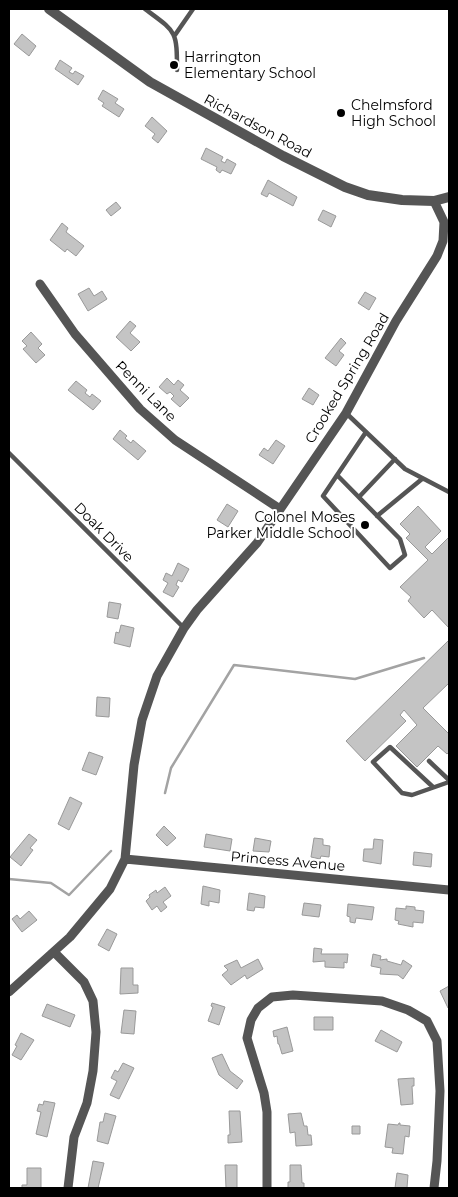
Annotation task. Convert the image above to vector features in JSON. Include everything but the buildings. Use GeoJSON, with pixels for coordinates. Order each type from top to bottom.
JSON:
{"type":"FeatureCollection","features":[{"type":"Feature","properties":{"kind":"street","name":"Richardson Road"},"geometry":{"type":"LineString","coordinates":[[49,9],[150,82],[283,156],[336,183],[368,195],[402,200],[434,201],[449,197]]}},
{"type":"Feature","properties":{"kind":"street","name":"Crooked Spring Road"},"geometry":{"type":"LineString","coordinates":[[9,992],[35,967],[54,953],[110,889],[125,859],[134,765],[142,720],[158,676],[184,628],[197,610],[257,543],[346,413],[396,321],[437,256],[443,241],[444,222],[434,201]]}},
{"type":"Feature","properties":{"kind":"street","name":"Penni Lane"},"geometry":{"type":"LineString","coordinates":[[40,284],[75,334],[140,409],[175,440],[280,510]]}},
{"type":"Feature","properties":{"kind":"street","name":"Princess Avenue"},"geometry":{"type":"LineString","coordinates":[[125,859],[449,890]]}},
{"type":"Feature","properties":{"kind":"street"},"geometry":{"type":"LineString","coordinates":[[54,953],[84,982],[93,1002],[96,1032],[93,1071],[87,1103],[74,1137],[68,1188]]}},
{"type":"Feature","properties":{"kind":"street"},"geometry":{"type":"LineString","coordinates":[[267,1188],[267,1112],[264,1092],[247,1038],[251,1020],[258,1008],[272,997],[293,995],[382,1000],[408,1010],[427,1021],[437,1041],[440,1091],[434,1188]]}},
{"type":"Feature","properties":{"kind":"lane"},"geometry":{"type":"LineString","coordinates":[[144,9],[169,26],[174,34],[177,70]]}},
{"type":"Feature","properties":{"kind":"lane"},"geometry":{"type":"LineString","coordinates":[[174,34],[193,9]]}},
{"type":"Feature","properties":{"kind":"lane"},"geometry":{"type":"LineString","coordinates":[[346,413],[405,469],[449,492]]}},
{"type":"Feature","properties":{"kind":"lane"},"geometry":{"type":"LineString","coordinates":[[337,475],[400,539],[405,555],[390,568],[322,496],[366,432]]}},
{"type":"Feature","properties":{"kind":"lane","name":"Doak Drive"},"geometry":{"type":"LineString","coordinates":[[9,452],[184,628]]}},
{"type":"Feature","properties":{"kind":"lane"},"geometry":{"type":"LineString","coordinates":[[359,497],[395,459]]}},
{"type":"Feature","properties":{"kind":"lane"},"geometry":{"type":"LineString","coordinates":[[377,516],[422,479]]}},
{"type":"Feature","properties":{"kind":"lane"},"geometry":{"type":"LineString","coordinates":[[429,761],[449,781],[433,788],[412,795],[402,794],[373,762],[390,747],[433,788]]}},
{"type":"Feature","properties":{"kind":"waterway"},"geometry":{"type":"LineString","coordinates":[[165,793],[171,768],[234,665],[355,679],[424,658]]}},
{"type":"Feature","properties":{"kind":"waterway"},"geometry":{"type":"LineString","coordinates":[[9,879],[51,883],[69,895],[111,851]]}},
{"type":"Feature","properties":{"kind":"place","name":"Harrington Elementary School"},"geometry":{"type":"Point","coordinates":[174,65]}},
{"type":"Feature","properties":{"kind":"place","name":"Chelmsford High School"},"geometry":{"type":"Point","coordinates":[341,113]}},
{"type":"Feature","properties":{"kind":"place","name":"Colonel Moses Parker Middle School"},"geometry":{"type":"Point","coordinates":[365,525]}}]}
